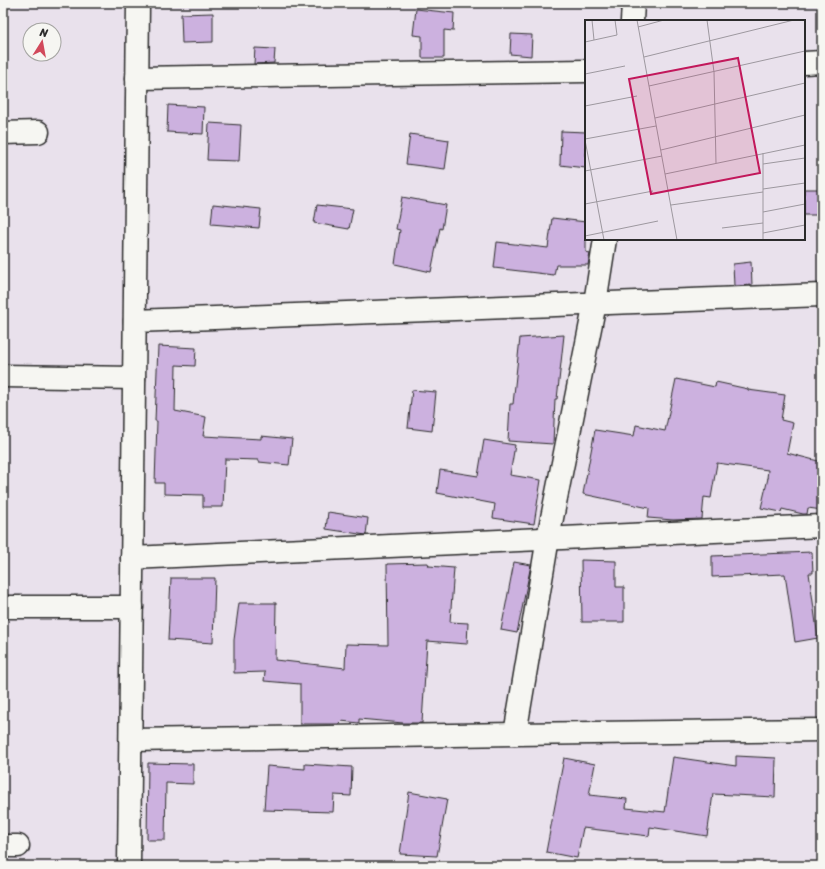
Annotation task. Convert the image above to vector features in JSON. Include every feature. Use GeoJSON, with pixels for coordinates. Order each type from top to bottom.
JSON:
{"type":"FeatureCollection","features":[{"type":"Feature","properties":{"kind":"street"},"geometry":{"type":"LineString","coordinates":[[129,866],[138,3]]}},
{"type":"Feature","properties":{"kind":"street"},"geometry":{"type":"LineString","coordinates":[[632,20],[633,3]]}},
{"type":"Feature","properties":{"kind":"street"},"geometry":{"type":"LineString","coordinates":[[805,63],[822,62]]}},
{"type":"Feature","properties":{"kind":"street"},"geometry":{"type":"LineString","coordinates":[[137,78],[585,70]]}},
{"type":"Feature","properties":{"kind":"street"},"geometry":{"type":"LineString","coordinates":[[3,132],[38,132]]}},
{"type":"Feature","properties":{"kind":"street"},"geometry":{"type":"LineString","coordinates":[[515,734],[548,538],[596,303],[605,240]]}},
{"type":"Feature","properties":{"kind":"street"},"geometry":{"type":"LineString","coordinates":[[135,321],[822,295]]}},
{"type":"Feature","properties":{"kind":"street"},"geometry":{"type":"LineString","coordinates":[[3,376],[134,378]]}},
{"type":"Feature","properties":{"kind":"street"},"geometry":{"type":"LineString","coordinates":[[132,558],[822,526]]}},
{"type":"Feature","properties":{"kind":"street"},"geometry":{"type":"LineString","coordinates":[[3,607],[132,607]]}},
{"type":"Feature","properties":{"kind":"street"},"geometry":{"type":"LineString","coordinates":[[131,740],[822,730]]}},
{"type":"Feature","properties":{"kind":"building"},"geometry":{"type":"Polygon","coordinates":[[[416,9],[454,13],[453,31],[444,30],[444,58],[422,58],[422,36],[413,35],[416,9]]]}},
{"type":"Feature","properties":{"kind":"building"},"geometry":{"type":"Polygon","coordinates":[[[213,13],[213,42],[182,43],[181,14],[213,13]]]}},
{"type":"Feature","properties":{"kind":"building"},"geometry":{"type":"Polygon","coordinates":[[[511,34],[532,35],[531,56],[510,54],[511,34]]]}},
{"type":"Feature","properties":{"kind":"building"},"geometry":{"type":"Polygon","coordinates":[[[255,48],[275,49],[274,63],[254,64],[255,48]]]}},
{"type":"Feature","properties":{"kind":"building"},"geometry":{"type":"Polygon","coordinates":[[[168,105],[204,107],[203,134],[167,132],[168,105]]]}},
{"type":"Feature","properties":{"kind":"building"},"geometry":{"type":"Polygon","coordinates":[[[209,123],[241,125],[239,161],[207,160],[209,123]]]}},
{"type":"Feature","properties":{"kind":"building"},"geometry":{"type":"Polygon","coordinates":[[[561,131],[585,132],[585,168],[560,165],[561,131]]]}},
{"type":"Feature","properties":{"kind":"building"},"geometry":{"type":"Polygon","coordinates":[[[410,134],[449,140],[445,169],[406,164],[410,134]]]}},
{"type":"Feature","properties":{"kind":"building"},"geometry":{"type":"Polygon","coordinates":[[[805,189],[822,189],[821,215],[805,215],[805,189]]]}},
{"type":"Feature","properties":{"kind":"building"},"geometry":{"type":"Polygon","coordinates":[[[402,197],[446,205],[442,229],[440,228],[431,272],[395,264],[400,230],[396,229],[402,197]]]}},
{"type":"Feature","properties":{"kind":"building"},"geometry":{"type":"Polygon","coordinates":[[[213,204],[261,209],[259,228],[211,224],[213,204]]]}},
{"type":"Feature","properties":{"kind":"building"},"geometry":{"type":"Polygon","coordinates":[[[317,205],[353,209],[349,229],[314,223],[317,205]]]}},
{"type":"Feature","properties":{"kind":"building"},"geometry":{"type":"Polygon","coordinates":[[[552,218],[585,222],[586,252],[590,253],[588,265],[556,265],[554,275],[494,268],[497,242],[548,248],[552,218]]]}},
{"type":"Feature","properties":{"kind":"building"},"geometry":{"type":"Polygon","coordinates":[[[751,262],[752,285],[734,286],[733,264],[751,262]]]}},
{"type":"Feature","properties":{"kind":"building"},"geometry":{"type":"Polygon","coordinates":[[[564,335],[557,399],[555,399],[553,444],[508,441],[510,404],[513,404],[520,338],[564,335]]]}},
{"type":"Feature","properties":{"kind":"building"},"geometry":{"type":"Polygon","coordinates":[[[158,346],[196,348],[195,366],[176,365],[175,411],[206,417],[203,436],[261,439],[261,436],[292,439],[289,465],[259,462],[259,460],[225,459],[223,507],[203,507],[203,495],[164,494],[164,483],[155,483],[157,421],[155,421],[158,346]]]}},
{"type":"Feature","properties":{"kind":"building"},"geometry":{"type":"Polygon","coordinates":[[[676,379],[715,387],[716,382],[748,390],[785,395],[781,420],[793,423],[787,453],[822,462],[822,510],[808,508],[807,514],[803,514],[782,509],[781,512],[761,508],[768,478],[768,470],[717,463],[711,498],[704,497],[702,519],[673,520],[648,518],[649,508],[583,494],[595,430],[634,436],[636,425],[665,431],[676,379]]]}},
{"type":"Feature","properties":{"kind":"building"},"geometry":{"type":"Polygon","coordinates":[[[412,390],[436,392],[432,431],[408,428],[412,390]]]}},
{"type":"Feature","properties":{"kind":"building"},"geometry":{"type":"Polygon","coordinates":[[[484,440],[515,445],[510,475],[541,480],[534,524],[493,518],[495,504],[437,493],[440,470],[478,476],[484,440]]]}},
{"type":"Feature","properties":{"kind":"building"},"geometry":{"type":"Polygon","coordinates":[[[328,512],[368,518],[366,535],[326,529],[328,512]]]}},
{"type":"Feature","properties":{"kind":"building"},"geometry":{"type":"Polygon","coordinates":[[[812,552],[813,573],[809,573],[818,638],[795,642],[785,574],[712,577],[712,556],[812,552]]]}},
{"type":"Feature","properties":{"kind":"building"},"geometry":{"type":"Polygon","coordinates":[[[581,560],[616,561],[616,587],[624,587],[624,622],[582,622],[581,560]]]}},
{"type":"Feature","properties":{"kind":"building"},"geometry":{"type":"Polygon","coordinates":[[[514,562],[531,565],[517,633],[501,630],[514,562]]]}},
{"type":"Feature","properties":{"kind":"building"},"geometry":{"type":"Polygon","coordinates":[[[428,563],[429,566],[454,568],[450,622],[468,623],[467,644],[427,641],[422,723],[403,723],[359,719],[359,723],[341,721],[340,724],[300,724],[300,684],[264,681],[265,672],[234,673],[234,640],[239,603],[276,603],[275,660],[345,668],[346,644],[388,645],[387,564],[428,563]]]}},
{"type":"Feature","properties":{"kind":"building"},"geometry":{"type":"Polygon","coordinates":[[[171,578],[215,578],[213,643],[168,640],[171,578]]]}},
{"type":"Feature","properties":{"kind":"building"},"geometry":{"type":"Polygon","coordinates":[[[736,756],[776,758],[775,797],[713,794],[707,836],[650,827],[649,836],[583,828],[577,858],[546,852],[564,758],[595,764],[589,795],[627,799],[626,808],[665,812],[673,757],[736,766],[736,756]]]}},
{"type":"Feature","properties":{"kind":"building"},"geometry":{"type":"Polygon","coordinates":[[[148,763],[193,764],[193,784],[166,783],[165,840],[147,840],[148,763]]]}},
{"type":"Feature","properties":{"kind":"building"},"geometry":{"type":"Polygon","coordinates":[[[305,764],[352,767],[351,796],[334,795],[333,812],[264,810],[267,766],[305,769],[305,764]]]}},
{"type":"Feature","properties":{"kind":"building"},"geometry":{"type":"Polygon","coordinates":[[[409,792],[447,799],[437,856],[400,854],[409,792]]]}}]}
